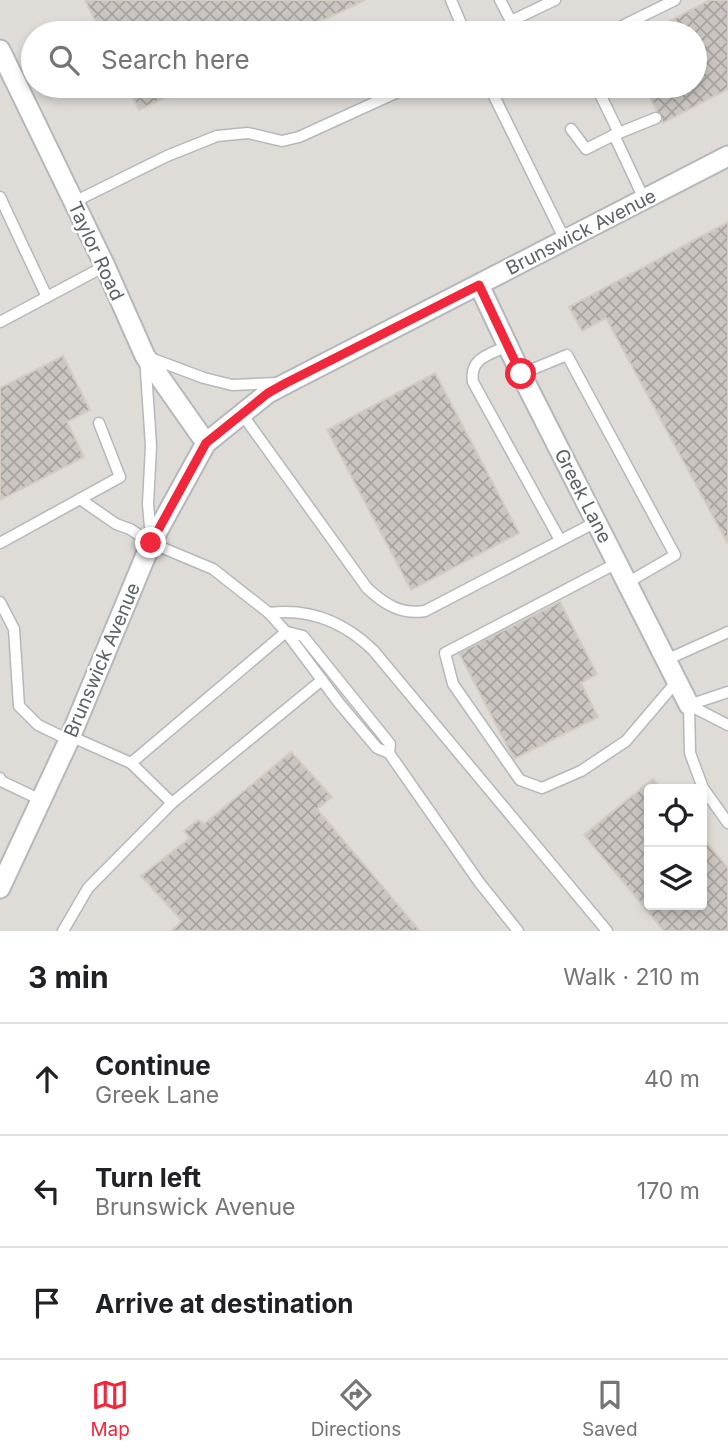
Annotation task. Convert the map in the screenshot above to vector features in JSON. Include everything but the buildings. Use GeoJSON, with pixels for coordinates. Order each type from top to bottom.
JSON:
{"type":"FeatureCollection","features":[{"type":"Feature","properties":{"kind":"street","name":"Taylor Road"},"geometry":{"type":"LineString","coordinates":[[0,50],[21,93]]}},
{"type":"Feature","properties":{"kind":"street","name":"Taylor Road"},"geometry":{"type":"LineString","coordinates":[[23,98],[105,266],[145,356],[206,443]]}},
{"type":"Feature","properties":{"kind":"street","name":"Brunswick Avenue"},"geometry":{"type":"LineString","coordinates":[[0,888],[70,738],[151,543],[206,443],[268,393],[286,383],[728,156]]}},
{"type":"Feature","properties":{"kind":"street","name":"Greek Lane"},"geometry":{"type":"LineString","coordinates":[[479,285],[521,374],[689,705]]}},
{"type":"Feature","properties":{"kind":"lane"},"geometry":{"type":"LineString","coordinates":[[450,0],[460,21]]}},
{"type":"Feature","properties":{"kind":"lane"},"geometry":{"type":"LineString","coordinates":[[500,0],[511,21],[555,0]]}},
{"type":"Feature","properties":{"kind":"lane"},"geometry":{"type":"LineString","coordinates":[[632,21],[675,0]]}},
{"type":"Feature","properties":{"kind":"lane"},"geometry":{"type":"LineString","coordinates":[[74,202],[167,156],[217,136],[248,133],[282,141],[299,137],[385,98]]}},
{"type":"Feature","properties":{"kind":"lane"},"geometry":{"type":"LineString","coordinates":[[495,98],[565,240]]}},
{"type":"Feature","properties":{"kind":"lane"},"geometry":{"type":"LineString","coordinates":[[601,98],[644,199]]}},
{"type":"Feature","properties":{"kind":"lane"},"geometry":{"type":"LineString","coordinates":[[571,129],[586,149],[656,118]]}},
{"type":"Feature","properties":{"kind":"lane"},"geometry":{"type":"LineString","coordinates":[[0,197],[47,296]]}},
{"type":"Feature","properties":{"kind":"lane"},"geometry":{"type":"LineString","coordinates":[[0,322],[105,266]]}},
{"type":"Feature","properties":{"kind":"lane"},"geometry":{"type":"LineString","coordinates":[[508,346],[477,361],[471,373],[473,382],[559,540]]}},
{"type":"Feature","properties":{"kind":"lane"},"geometry":{"type":"LineString","coordinates":[[521,374],[567,355],[676,555],[627,583]]}},
{"type":"Feature","properties":{"kind":"lane"},"geometry":{"type":"LineString","coordinates":[[151,543],[148,504],[151,446],[145,356],[204,378],[232,385],[286,383]]}},
{"type":"Feature","properties":{"kind":"lane"},"geometry":{"type":"LineString","coordinates":[[242,414],[367,588],[393,608],[414,613],[425,611],[596,522]]}},
{"type":"Feature","properties":{"kind":"lane"},"geometry":{"type":"LineString","coordinates":[[0,543],[120,477],[99,423]]}},
{"type":"Feature","properties":{"kind":"lane"},"geometry":{"type":"LineString","coordinates":[[80,499],[116,524],[130,529],[151,543],[213,569],[269,613],[377,748],[389,753],[479,882],[518,931]]}},
{"type":"Feature","properties":{"kind":"lane"},"geometry":{"type":"LineString","coordinates":[[617,563],[445,653],[453,684],[520,780],[542,788],[582,771],[626,741],[677,681]]}},
{"type":"Feature","properties":{"kind":"lane"},"geometry":{"type":"LineString","coordinates":[[0,602],[14,629],[19,706],[38,725],[131,763],[172,803]]}},
{"type":"Feature","properties":{"kind":"lane"},"geometry":{"type":"LineString","coordinates":[[269,613],[288,611],[320,616],[357,634],[607,931]]}},
{"type":"Feature","properties":{"kind":"lane"},"geometry":{"type":"LineString","coordinates":[[286,632],[303,636],[327,664],[390,744],[389,753]]}},
{"type":"Feature","properties":{"kind":"lane"},"geometry":{"type":"LineString","coordinates":[[131,763],[286,632]]}},
{"type":"Feature","properties":{"kind":"lane"},"geometry":{"type":"LineString","coordinates":[[666,660],[728,632]]}},
{"type":"Feature","properties":{"kind":"lane"},"geometry":{"type":"LineString","coordinates":[[63,931],[88,888],[172,803],[322,680]]}},
{"type":"Feature","properties":{"kind":"lane"},"geometry":{"type":"LineString","coordinates":[[689,705],[728,692]]}},
{"type":"Feature","properties":{"kind":"lane"},"geometry":{"type":"LineString","coordinates":[[689,705],[728,725]]}},
{"type":"Feature","properties":{"kind":"lane"},"geometry":{"type":"LineString","coordinates":[[689,705],[690,753],[703,788],[728,822]]}},
{"type":"Feature","properties":{"kind":"lane"},"geometry":{"type":"LineString","coordinates":[[0,778],[1,781],[41,800]]}},
{"type":"Feature","properties":{"kind":"shaded area"},"geometry":{"type":"Polygon","coordinates":[[[0,0],[728,0],[728,931],[0,931],[0,0]]]}},
{"type":"Feature","properties":{"kind":"route"},"geometry":{"type":"LineString","coordinates":[[151,543],[206,443],[268,393],[479,285],[521,374]]}}]}
